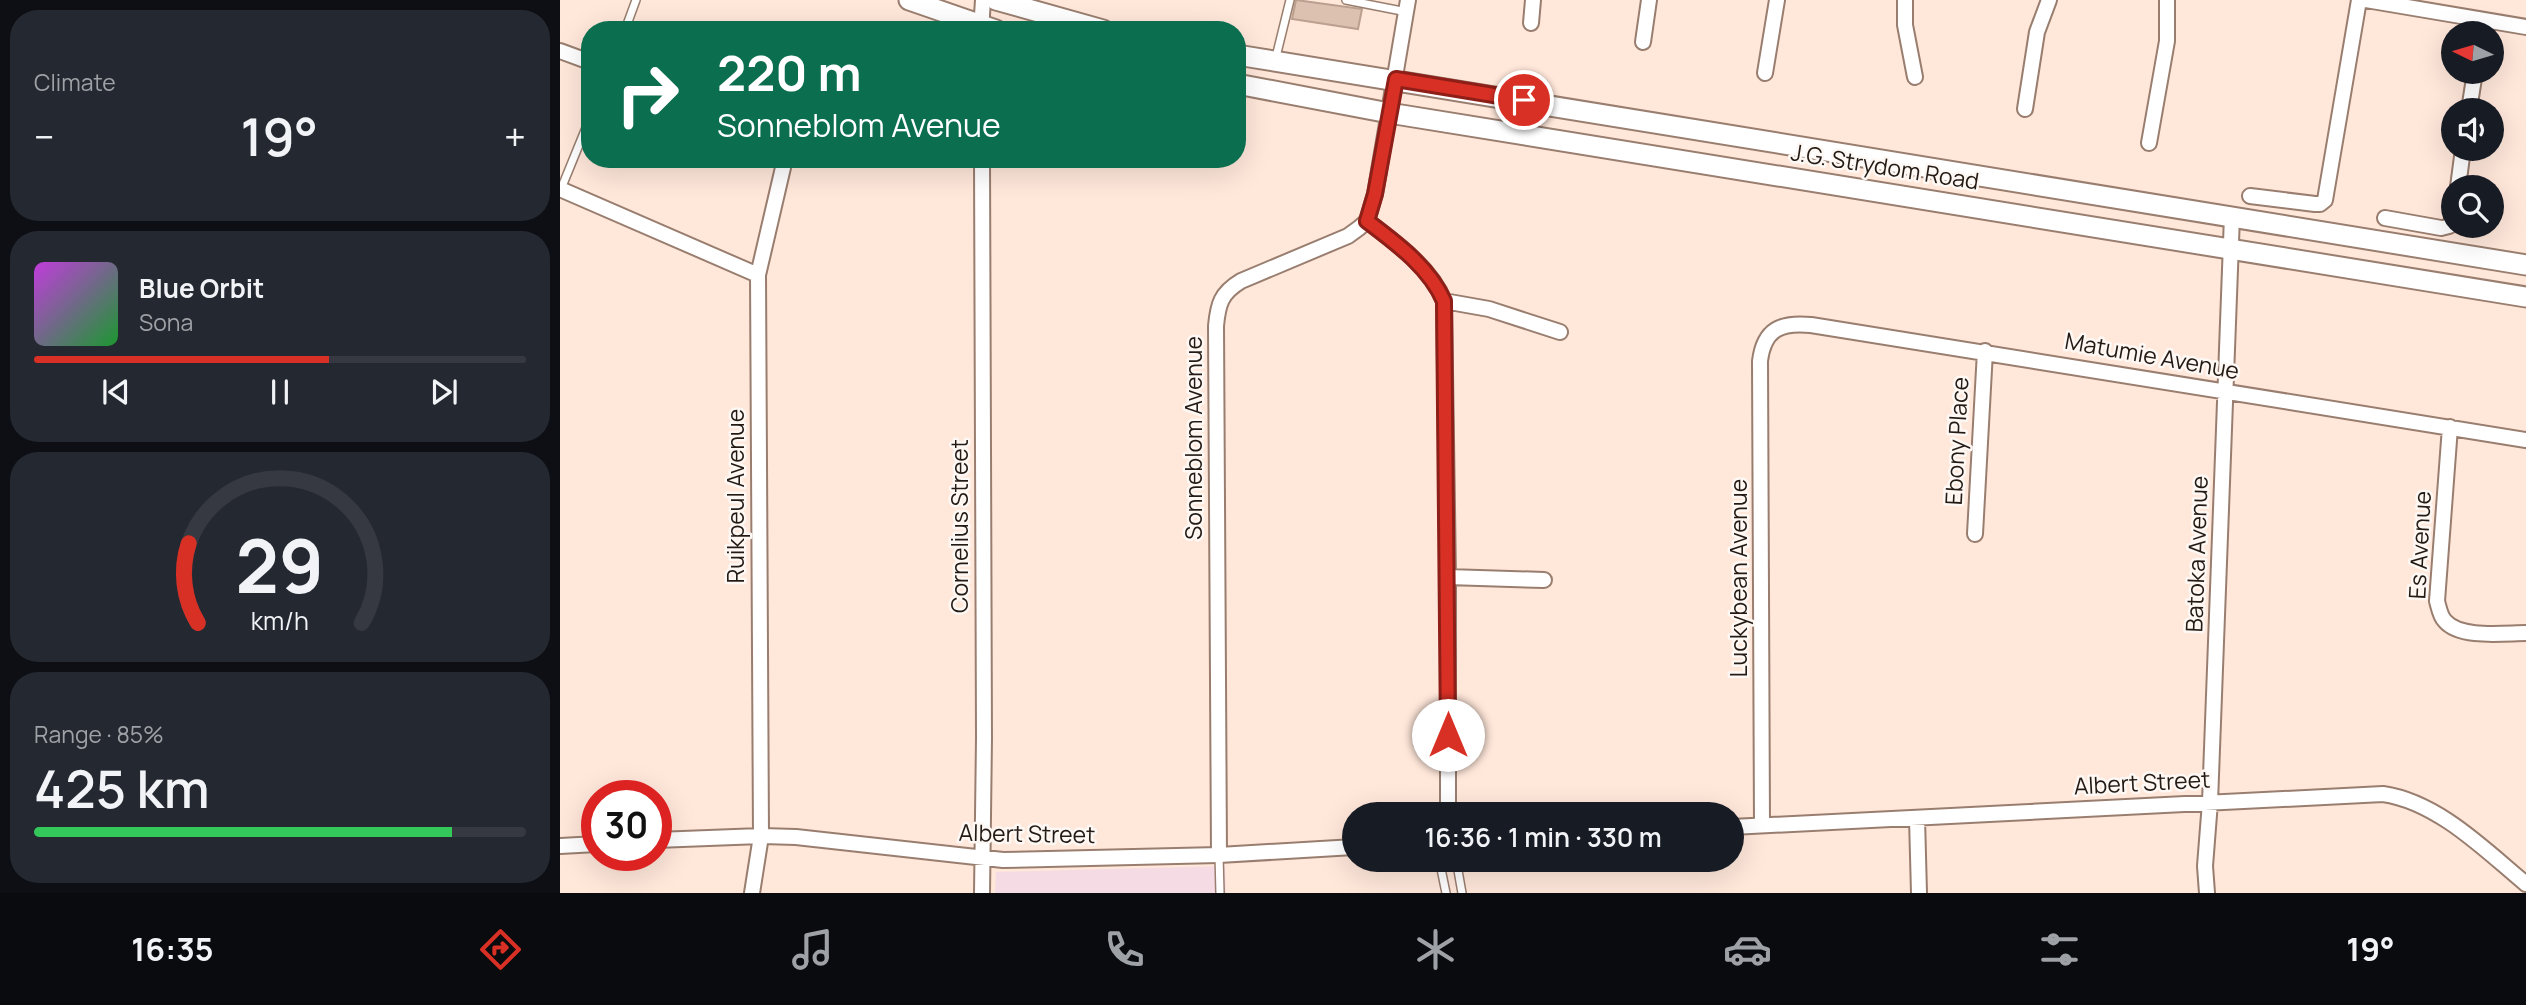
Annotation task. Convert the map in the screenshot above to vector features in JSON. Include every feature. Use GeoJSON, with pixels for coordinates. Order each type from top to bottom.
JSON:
{"type":"FeatureCollection","features":[{"type":"Feature","properties":{"kind":"street"},"geometry":{"type":"LineString","coordinates":[[909,0],[965,21]]}},
{"type":"Feature","properties":{"kind":"street"},"geometry":{"type":"LineString","coordinates":[[983,0],[985,21]]}},
{"type":"Feature","properties":{"kind":"street"},"geometry":{"type":"LineString","coordinates":[[996,0],[1071,21]]}},
{"type":"Feature","properties":{"kind":"street"},"geometry":{"type":"LineString","coordinates":[[1531,23],[1533,0]]}},
{"type":"Feature","properties":{"kind":"street"},"geometry":{"type":"LineString","coordinates":[[1643,42],[1649,0]]}},
{"type":"Feature","properties":{"kind":"street"},"geometry":{"type":"LineString","coordinates":[[1765,73],[1777,0]]}},
{"type":"Feature","properties":{"kind":"street"},"geometry":{"type":"LineString","coordinates":[[1905,0],[1905,25],[1915,77]]}},
{"type":"Feature","properties":{"kind":"street"},"geometry":{"type":"LineString","coordinates":[[2025,109],[2037,32],[2049,0]]}},
{"type":"Feature","properties":{"kind":"street"},"geometry":{"type":"LineString","coordinates":[[2149,143],[2167,41],[2167,0]]}},
{"type":"Feature","properties":{"kind":"street"},"geometry":{"type":"LineString","coordinates":[[2250,196],[2315,204],[2325,200],[2359,0]]}},
{"type":"Feature","properties":{"kind":"street"},"geometry":{"type":"LineString","coordinates":[[2366,0],[2457,21]]}},
{"type":"Feature","properties":{"kind":"street"},"geometry":{"type":"LineString","coordinates":[[1408,6],[1375,194],[1367,221],[1397,244],[1421,268],[1435,284],[1444,301],[1448,802]]}},
{"type":"Feature","properties":{"kind":"street"},"geometry":{"type":"LineString","coordinates":[[2504,27],[2526,27]]}},
{"type":"Feature","properties":{"kind":"street"},"geometry":{"type":"LineString","coordinates":[[560,51],[581,58]]}},
{"type":"Feature","properties":{"kind":"street","name":"J.G. Strydom Road"},"geometry":{"type":"LineString","coordinates":[[1246,56],[2526,265]]}},
{"type":"Feature","properties":{"kind":"street","name":"J.G. Strydom Road"},"geometry":{"type":"LineString","coordinates":[[1246,86],[1389,113],[2526,297]]}},
{"type":"Feature","properties":{"kind":"street","name":"Ruikpeul Avenue"},"geometry":{"type":"LineString","coordinates":[[752,893],[761,836],[758,275],[783,168]]}},
{"type":"Feature","properties":{"kind":"street","name":"Cornelius Street"},"geometry":{"type":"LineString","coordinates":[[982,168],[982,893]]}},
{"type":"Feature","properties":{"kind":"street"},"geometry":{"type":"LineString","coordinates":[[561,189],[758,275]]}},
{"type":"Feature","properties":{"kind":"street","name":"Batoka Avenue"},"geometry":{"type":"LineString","coordinates":[[2207,893],[2205,866],[2210,802],[2232,216]]}},
{"type":"Feature","properties":{"kind":"street"},"geometry":{"type":"LineString","coordinates":[[2385,218],[2441,228]]}},
{"type":"Feature","properties":{"kind":"street","name":"Sonneblom Avenue"},"geometry":{"type":"LineString","coordinates":[[1219,855],[1218,304],[1229,288],[1241,281],[1348,236],[1367,221]]}},
{"type":"Feature","properties":{"kind":"street"},"geometry":{"type":"LineString","coordinates":[[1444,301],[1489,309],[1560,332]]}},
{"type":"Feature","properties":{"kind":"street","name":"Matumie Avenue"},"geometry":{"type":"LineString","coordinates":[[1772,333],[1782,326],[1800,324],[1985,351],[2526,440]]}},
{"type":"Feature","properties":{"kind":"street","name":"Luckybean Avenue"},"geometry":{"type":"LineString","coordinates":[[1762,825],[1760,361],[1766,340],[1772,333]]}},
{"type":"Feature","properties":{"kind":"street","name":"Ebony Place"},"geometry":{"type":"LineString","coordinates":[[1975,534],[1985,351]]}},
{"type":"Feature","properties":{"kind":"street","name":"Es Avenue"},"geometry":{"type":"LineString","coordinates":[[2450,427],[2437,601],[2440,613],[2446,623],[2472,633],[2526,633]]}},
{"type":"Feature","properties":{"kind":"street"},"geometry":{"type":"LineString","coordinates":[[1448,577],[1544,580]]}},
{"type":"Feature","properties":{"kind":"street","name":"Albert Street"},"geometry":{"type":"LineString","coordinates":[[1744,826],[2383,794],[2407,799],[2448,823],[2526,884]]}},
{"type":"Feature","properties":{"kind":"street"},"geometry":{"type":"LineString","coordinates":[[1917,818],[1919,893]]}},
{"type":"Feature","properties":{"kind":"street","name":"Albert Street"},"geometry":{"type":"LineString","coordinates":[[672,840],[761,836],[817,839],[984,859],[1219,855],[1342,848]]}},
{"type":"Feature","properties":{"kind":"street"},"geometry":{"type":"LineString","coordinates":[[560,846],[581,845]]}},
{"type":"Feature","properties":{"kind":"lane"},"geometry":{"type":"LineString","coordinates":[[628,21],[636,0]]}},
{"type":"Feature","properties":{"kind":"lane"},"geometry":{"type":"LineString","coordinates":[[1275,61],[1290,0]]}},
{"type":"Feature","properties":{"kind":"lane"},"geometry":{"type":"LineString","coordinates":[[1346,0],[1408,6]]}},
{"type":"Feature","properties":{"kind":"lane"},"geometry":{"type":"LineString","coordinates":[[561,189],[581,140]]}},
{"type":"Feature","properties":{"kind":"lane"},"geometry":{"type":"LineString","coordinates":[[1219,855],[1220,893]]}},
{"type":"Feature","properties":{"kind":"lane"},"geometry":{"type":"LineString","coordinates":[[1442,872],[1446,893]]}},
{"type":"Feature","properties":{"kind":"lane"},"geometry":{"type":"LineString","coordinates":[[1458,872],[1462,893]]}},
{"type":"Feature","properties":{"kind":"shaded area"},"geometry":{"type":"Polygon","coordinates":[[[1225,866],[1226,893],[995,893],[996,872],[1225,866]]]}},
{"type":"Feature","properties":{"kind":"building"},"geometry":{"type":"Polygon","coordinates":[[[1296,0],[1362,9],[1358,29],[1292,19],[1296,0]]]}},
{"type":"Feature","properties":{"kind":"route"},"geometry":{"type":"LineString","coordinates":[[1448,735],[1444,301],[1439,289],[1421,268],[1397,244],[1367,221],[1375,194],[1396,79],[1524,100]]}}]}
